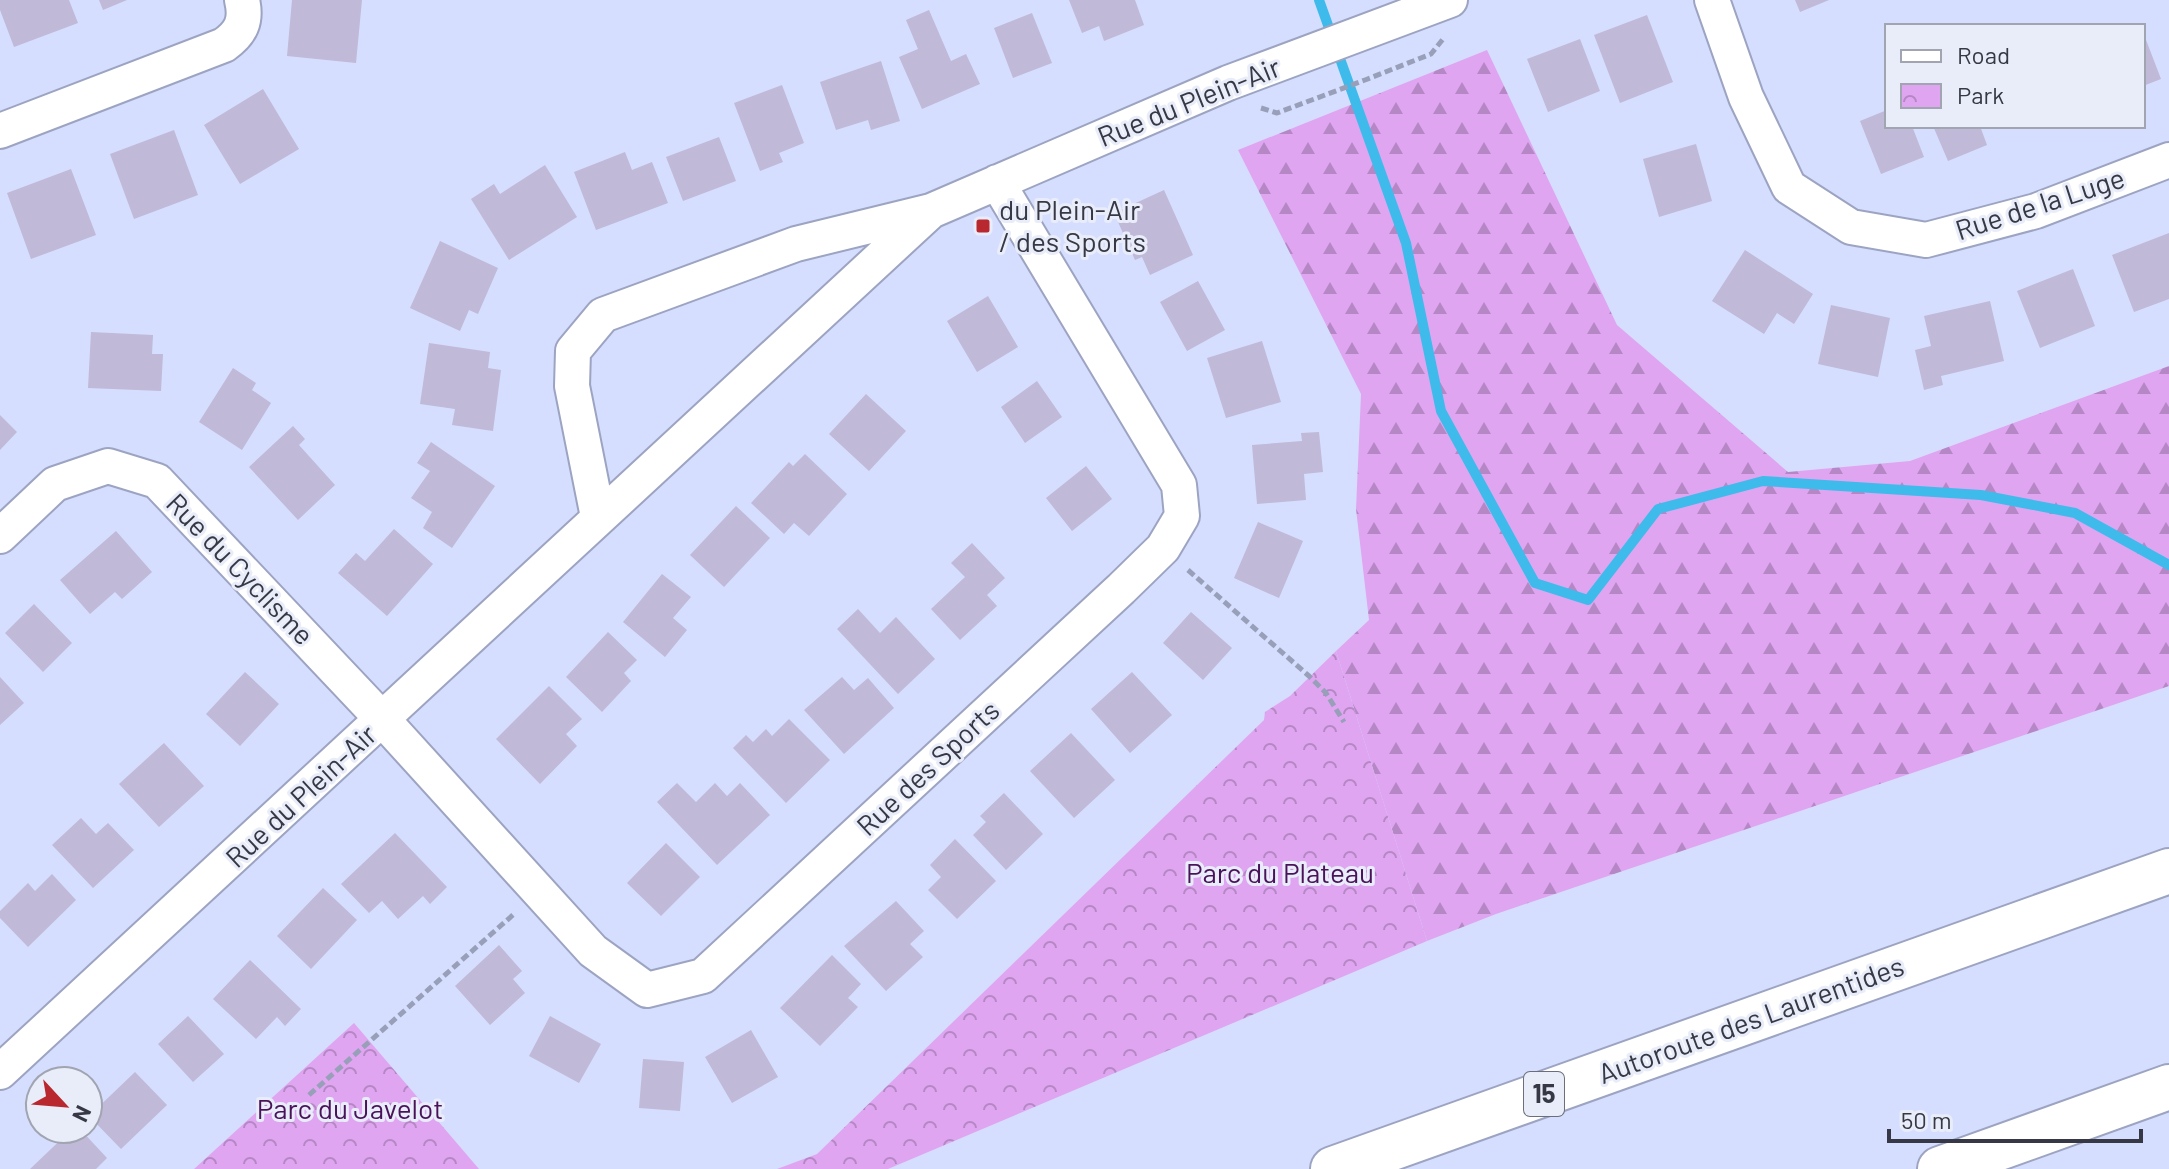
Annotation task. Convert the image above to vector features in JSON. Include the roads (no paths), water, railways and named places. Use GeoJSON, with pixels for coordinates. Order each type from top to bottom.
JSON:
{"type":"FeatureCollection","features":[{"type":"Feature","properties":{"kind":"highway","name":"Autoroute des Laurentides"},"geometry":{"type":"LineString","coordinates":[[1333,1169],[2169,871]]}},
{"type":"Feature","properties":{"kind":"highway"},"geometry":{"type":"LineString","coordinates":[[1940,1169],[2169,1087]]}},
{"type":"Feature","properties":{"kind":"street"},"geometry":{"type":"LineString","coordinates":[[0,131],[224,45],[240,32],[245,15],[242,0]]}},
{"type":"Feature","properties":{"kind":"street","name":"Rue de la Luge"},"geometry":{"type":"LineString","coordinates":[[1712,0],[1746,97],[1789,187],[1851,227],[1926,240],[2036,211],[2169,160]]}},
{"type":"Feature","properties":{"kind":"street","name":"Rue du Plein-Air"},"geometry":{"type":"LineString","coordinates":[[598,517],[572,386],[573,351],[603,315],[796,244],[931,211],[1255,73],[1440,4]]}},
{"type":"Feature","properties":{"kind":"street","name":"Rue des Sports"},"geometry":{"type":"LineString","coordinates":[[383,720],[593,951],[647,990],[703,976],[1163,548],[1182,516],[1179,485],[997,182]]}},
{"type":"Feature","properties":{"kind":"street","name":"Rue du Plein-Air"},"geometry":{"type":"LineString","coordinates":[[0,1071],[931,211]]}},
{"type":"Feature","properties":{"kind":"street","name":"Rue du Cyclisme"},"geometry":{"type":"LineString","coordinates":[[0,536],[55,484],[68,479],[108,466],[157,481],[383,720]]}},
{"type":"Feature","properties":{"kind":"waterway"},"geometry":{"type":"LineString","coordinates":[[1319,0],[1406,243],[1441,411],[1535,583],[1588,600],[1658,509],[1763,481],[1981,495],[2075,513],[2169,565]]}},
{"type":"Feature","properties":{"kind":"place","name":"du Plein-Air / des Sports"},"geometry":{"type":"Point","coordinates":[983,226]}},
{"type":"Feature","properties":{"kind":"park label","name":"Parc du Plateau"},"geometry":{"type":"Point","coordinates":[1280,873]}},
{"type":"Feature","properties":{"kind":"park label","name":"Parc du Javelot"},"geometry":{"type":"Point","coordinates":[350,1109]}}]}
